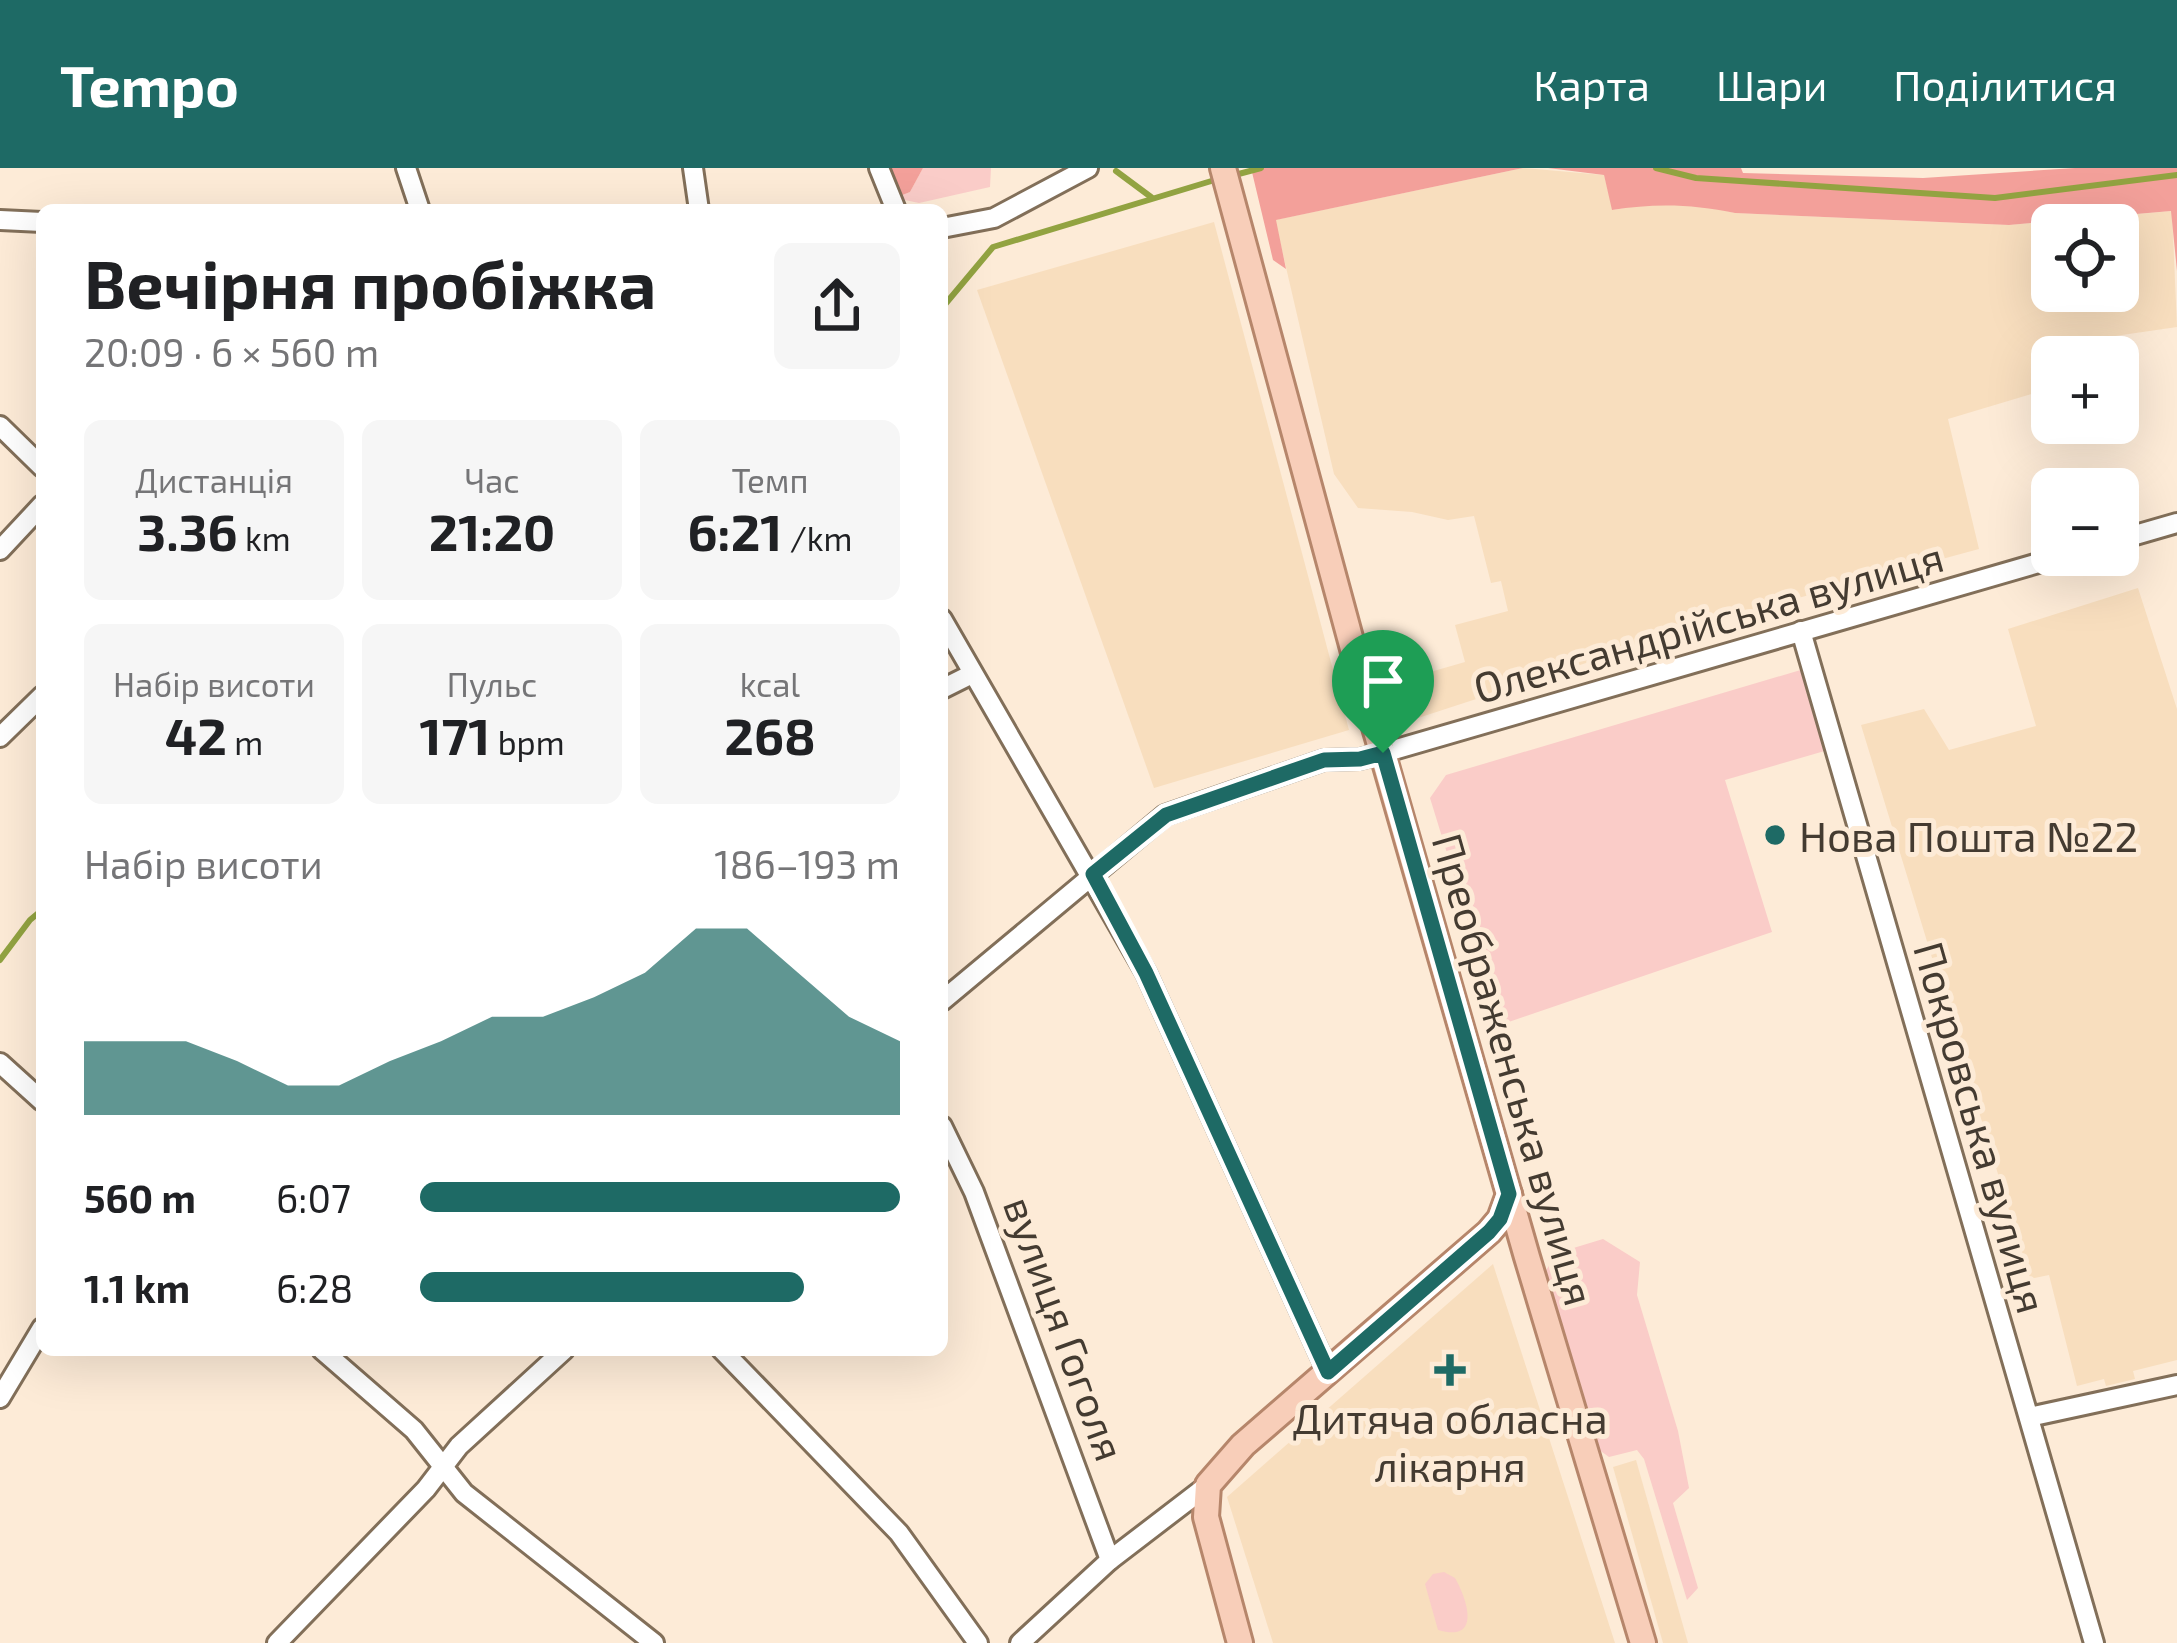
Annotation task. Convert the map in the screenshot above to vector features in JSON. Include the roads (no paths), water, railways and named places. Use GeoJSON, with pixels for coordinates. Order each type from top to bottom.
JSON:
{"type":"FeatureCollection","features":[{"type":"Feature","properties":{"kind":"main road","name":"Преображенська вулиця"},"geometry":{"type":"LineString","coordinates":[[1222,168],[1383,753],[1642,1643]]}},
{"type":"Feature","properties":{"kind":"main road"},"geometry":{"type":"LineString","coordinates":[[1240,1643],[1209,1535],[1208,1485],[1243,1445],[1489,1232],[1500,1219],[1509,1194]]}},
{"type":"Feature","properties":{"kind":"street"},"geometry":{"type":"LineString","coordinates":[[406,168],[418,204]]}},
{"type":"Feature","properties":{"kind":"street"},"geometry":{"type":"LineString","coordinates":[[693,168],[698,204]]}},
{"type":"Feature","properties":{"kind":"street"},"geometry":{"type":"LineString","coordinates":[[878,168],[893,204]]}},
{"type":"Feature","properties":{"kind":"street"},"geometry":{"type":"LineString","coordinates":[[948,227],[994,218],[1088,168]]}},
{"type":"Feature","properties":{"kind":"street"},"geometry":{"type":"LineString","coordinates":[[0,220],[36,223]]}},
{"type":"Feature","properties":{"kind":"street"},"geometry":{"type":"LineString","coordinates":[[0,426],[36,461]]}},
{"type":"Feature","properties":{"kind":"street"},"geometry":{"type":"LineString","coordinates":[[0,550],[36,511]]}},
{"type":"Feature","properties":{"kind":"street"},"geometry":{"type":"LineString","coordinates":[[2139,534],[2177,523]]}},
{"type":"Feature","properties":{"kind":"street","name":"Олександрійська вулиця"},"geometry":{"type":"LineString","coordinates":[[948,996],[1166,815],[1324,760],[1383,753],[2031,565]]}},
{"type":"Feature","properties":{"kind":"street"},"geometry":{"type":"LineString","coordinates":[[948,630],[1146,973],[1328,1372]]}},
{"type":"Feature","properties":{"kind":"street","name":"Покровська вулиця"},"geometry":{"type":"LineString","coordinates":[[1802,631],[2094,1643]]}},
{"type":"Feature","properties":{"kind":"street"},"geometry":{"type":"LineString","coordinates":[[948,685],[972,674]]}},
{"type":"Feature","properties":{"kind":"street"},"geometry":{"type":"LineString","coordinates":[[0,737],[36,703]]}},
{"type":"Feature","properties":{"kind":"street"},"geometry":{"type":"LineString","coordinates":[[0,1063],[36,1095]]}},
{"type":"Feature","properties":{"kind":"street","name":"вулиця Гоголя"},"geometry":{"type":"LineString","coordinates":[[948,1138],[974,1192],[1110,1560]]}},
{"type":"Feature","properties":{"kind":"street"},"geometry":{"type":"LineString","coordinates":[[0,1398],[36,1338]]}},
{"type":"Feature","properties":{"kind":"street"},"geometry":{"type":"LineString","coordinates":[[329,1356],[414,1430],[464,1493],[654,1643]]}},
{"type":"Feature","properties":{"kind":"street"},"geometry":{"type":"LineString","coordinates":[[277,1643],[459,1446],[557,1356]]}},
{"type":"Feature","properties":{"kind":"street"},"geometry":{"type":"LineString","coordinates":[[728,1356],[899,1533],[978,1643]]}},
{"type":"Feature","properties":{"kind":"street"},"geometry":{"type":"LineString","coordinates":[[2029,1417],[2177,1385]]}},
{"type":"Feature","properties":{"kind":"street"},"geometry":{"type":"LineString","coordinates":[[1020,1643],[1110,1560],[1208,1485]]}},
{"type":"Feature","properties":{"kind":"waterway"},"geometry":{"type":"LineString","coordinates":[[1231,176],[1261,168]]}},
{"type":"Feature","properties":{"kind":"waterway"},"geometry":{"type":"LineString","coordinates":[[1656,168],[1696,178],[1995,198],[2177,175]]}},
{"type":"Feature","properties":{"kind":"waterway"},"geometry":{"type":"LineString","coordinates":[[1116,171],[1151,197]]}},
{"type":"Feature","properties":{"kind":"waterway"},"geometry":{"type":"LineString","coordinates":[[948,301],[993,247],[1218,179]]}},
{"type":"Feature","properties":{"kind":"waterway"},"geometry":{"type":"LineString","coordinates":[[0,960],[36,915]]}},
{"type":"Feature","properties":{"kind":"place","name":"Нова Пошта №22"},"geometry":{"type":"Point","coordinates":[1775,835]}},
{"type":"Feature","properties":{"kind":"place","name":"Дитяча обласна лікарня"},"geometry":{"type":"Point","coordinates":[1450,1370]}}]}
